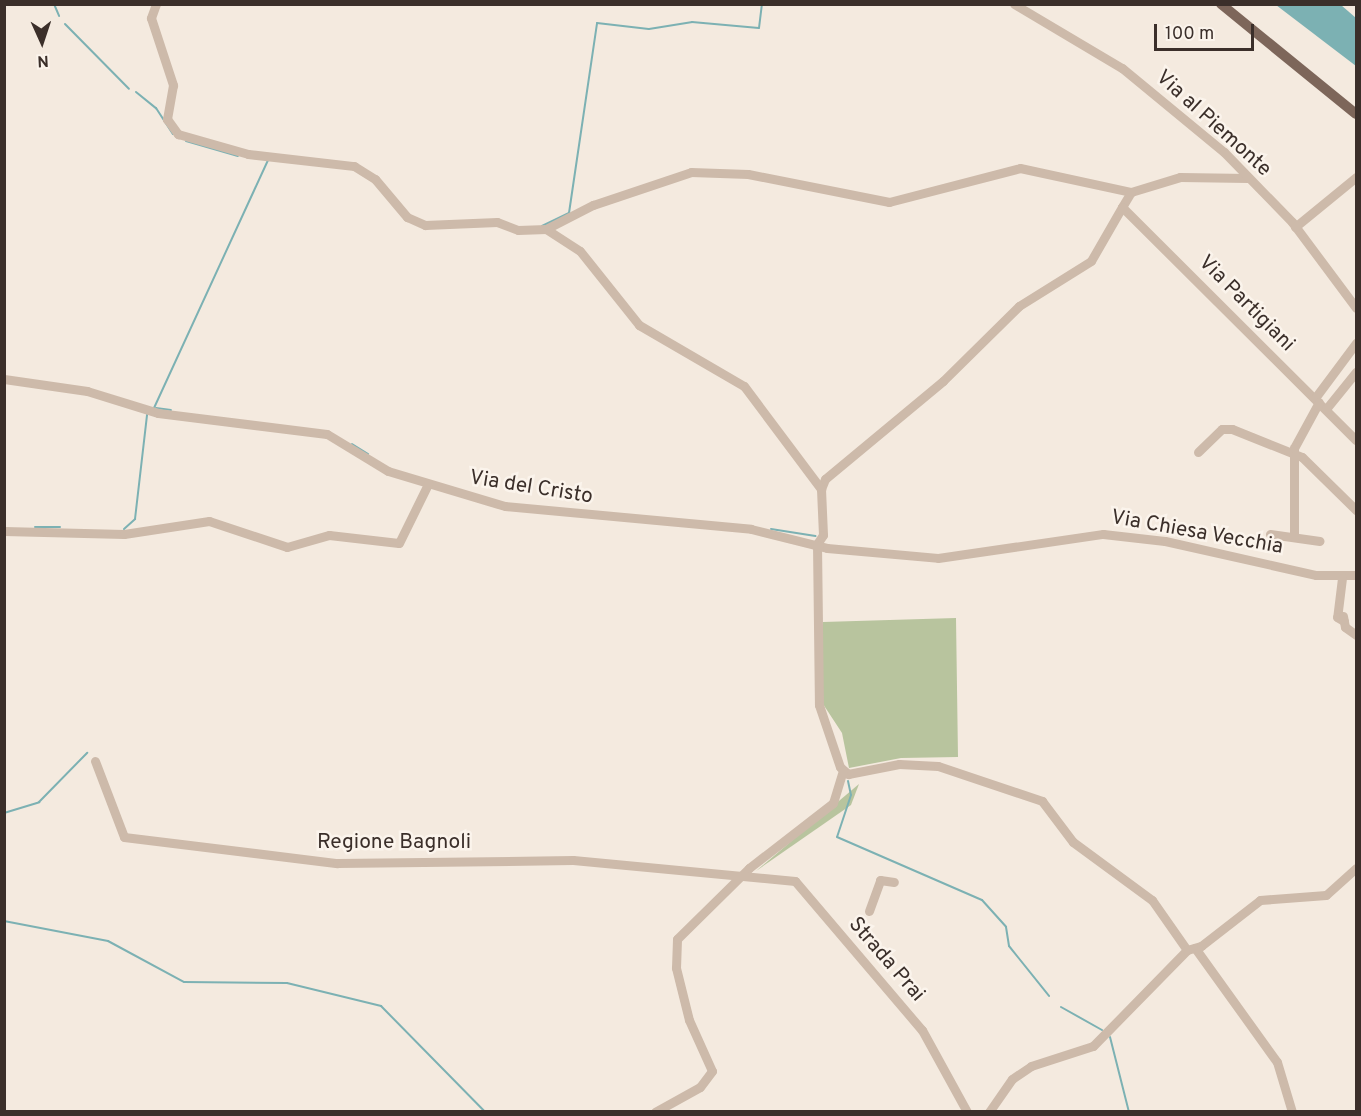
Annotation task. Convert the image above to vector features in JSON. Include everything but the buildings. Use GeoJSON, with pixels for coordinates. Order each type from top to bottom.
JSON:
{"type":"FeatureCollection","features":[{"type":"Feature","properties":{"kind":"main road"},"geometry":{"type":"LineString","coordinates":[[1221,4],[1356,114]]}},
{"type":"Feature","properties":{"kind":"street"},"geometry":{"type":"LineString","coordinates":[[156,4],[151,18],[173,85],[167,119],[178,134],[248,154],[354,166],[375,179],[414,222],[497,222],[518,230],[546,229],[593,205],[691,172],[748,174],[889,202],[1020,168],[1131,192],[1180,177],[1248,178]]}},
{"type":"Feature","properties":{"kind":"street","name":"Via al Piemonte"},"geometry":{"type":"LineString","coordinates":[[1014,4],[1122,68],[1248,178],[1295,226],[1356,308]]}},
{"type":"Feature","properties":{"kind":"street"},"geometry":{"type":"LineString","coordinates":[[1295,226],[1356,177]]}},
{"type":"Feature","properties":{"kind":"street"},"geometry":{"type":"LineString","coordinates":[[821,489],[839,466],[943,381],[1026,300],[1091,261],[1131,192]]}},
{"type":"Feature","properties":{"kind":"street","name":"Via Partigiani"},"geometry":{"type":"LineString","coordinates":[[1122,207],[1356,440]]}},
{"type":"Feature","properties":{"kind":"street"},"geometry":{"type":"LineString","coordinates":[[546,229],[580,251],[639,325],[729,374],[755,396],[821,489],[822,514]]}},
{"type":"Feature","properties":{"kind":"street"},"geometry":{"type":"LineString","coordinates":[[1294,537],[1294,454],[1317,400],[1356,343]]}},
{"type":"Feature","properties":{"kind":"street"},"geometry":{"type":"LineString","coordinates":[[1326,409],[1356,372]]}},
{"type":"Feature","properties":{"kind":"street","name":"Via del Cristo"},"geometry":{"type":"LineString","coordinates":[[4,379],[87,391],[158,413],[327,434],[388,471],[505,506],[751,529],[817,544]]}},
{"type":"Feature","properties":{"kind":"street"},"geometry":{"type":"LineString","coordinates":[[1198,452],[1229,427],[1294,454],[1356,510]]}},
{"type":"Feature","properties":{"kind":"street"},"geometry":{"type":"LineString","coordinates":[[656,1112],[700,1087],[712,1071],[689,1020],[676,968],[677,939],[745,877],[833,803],[843,771],[819,705],[817,544],[822,514],[839,466]]}},
{"type":"Feature","properties":{"kind":"street"},"geometry":{"type":"LineString","coordinates":[[4,531],[124,534],[209,521],[287,547],[329,536],[399,543],[428,484]]}},
{"type":"Feature","properties":{"kind":"street","name":"Via Chiesa Vecchia"},"geometry":{"type":"LineString","coordinates":[[817,544],[890,554],[964,555],[1091,533],[1165,542],[1342,578],[1356,575]]}},
{"type":"Feature","properties":{"kind":"street"},"geometry":{"type":"LineString","coordinates":[[1270,534],[1320,541]]}},
{"type":"Feature","properties":{"kind":"street"},"geometry":{"type":"LineString","coordinates":[[1342,578],[1340,594],[1344,621],[1356,635]]}},
{"type":"Feature","properties":{"kind":"street","name":"Regione Bagnoli"},"geometry":{"type":"LineString","coordinates":[[95,761],[124,837],[311,862],[573,860],[745,877]]}},
{"type":"Feature","properties":{"kind":"street"},"geometry":{"type":"LineString","coordinates":[[843,771],[855,775],[899,764],[938,766],[1042,801],[1073,842],[1152,900],[1277,1062],[1292,1112]]}},
{"type":"Feature","properties":{"kind":"street"},"geometry":{"type":"LineString","coordinates":[[989,1112],[1012,1079],[1031,1065],[1093,1046],[1191,949],[1260,900],[1326,895],[1356,868]]}},
{"type":"Feature","properties":{"kind":"street","name":"Strada Prai"},"geometry":{"type":"LineString","coordinates":[[745,877],[795,881],[814,897],[862,966],[922,1030],[968,1112]]}},
{"type":"Feature","properties":{"kind":"street"},"geometry":{"type":"LineString","coordinates":[[869,910],[880,880],[894,882]]}},
{"type":"Feature","properties":{"kind":"green space"},"geometry":{"type":"Polygon","coordinates":[[[956,618],[958,757],[901,758],[849,768],[842,733],[823,704],[823,622],[956,618]]]}},
{"type":"Feature","properties":{"kind":"green space"},"geometry":{"type":"Polygon","coordinates":[[[859,784],[851,805],[756,871],[859,784]]]}},
{"type":"Feature","properties":{"kind":"water"},"geometry":{"type":"Polygon","coordinates":[[[1276,5],[1341,5],[1356,18],[1356,66],[1276,5]]]}},
{"type":"Feature","properties":{"kind":"waterway"},"geometry":{"type":"LineString","coordinates":[[54,4],[59,16]]}},
{"type":"Feature","properties":{"kind":"waterway"},"geometry":{"type":"LineString","coordinates":[[542,226],[569,213],[597,23],[649,29],[692,22],[759,28],[762,4]]}},
{"type":"Feature","properties":{"kind":"waterway"},"geometry":{"type":"LineString","coordinates":[[65,24],[129,89]]}},
{"type":"Feature","properties":{"kind":"waterway"},"geometry":{"type":"LineString","coordinates":[[136,92],[156,108],[173,134]]}},
{"type":"Feature","properties":{"kind":"waterway"},"geometry":{"type":"LineString","coordinates":[[186,141],[238,156]]}},
{"type":"Feature","properties":{"kind":"waterway"},"geometry":{"type":"LineString","coordinates":[[154,408],[268,160]]}},
{"type":"Feature","properties":{"kind":"waterway"},"geometry":{"type":"LineString","coordinates":[[156,408],[171,410]]}},
{"type":"Feature","properties":{"kind":"waterway"},"geometry":{"type":"LineString","coordinates":[[124,529],[135,519],[147,415]]}},
{"type":"Feature","properties":{"kind":"waterway"},"geometry":{"type":"LineString","coordinates":[[352,444],[368,454]]}},
{"type":"Feature","properties":{"kind":"waterway"},"geometry":{"type":"LineString","coordinates":[[35,527],[60,527]]}},
{"type":"Feature","properties":{"kind":"waterway"},"geometry":{"type":"LineString","coordinates":[[771,529],[815,536]]}},
{"type":"Feature","properties":{"kind":"waterway"},"geometry":{"type":"LineString","coordinates":[[4,813],[39,802],[87,753]]}},
{"type":"Feature","properties":{"kind":"waterway"},"geometry":{"type":"LineString","coordinates":[[848,781],[851,795],[837,837],[982,900],[1006,927],[1009,946],[1049,996]]}},
{"type":"Feature","properties":{"kind":"waterway"},"geometry":{"type":"LineString","coordinates":[[4,921],[108,941],[184,982],[287,983],[381,1006],[485,1112]]}},
{"type":"Feature","properties":{"kind":"waterway"},"geometry":{"type":"LineString","coordinates":[[1061,1007],[1102,1030]]}},
{"type":"Feature","properties":{"kind":"waterway"},"geometry":{"type":"LineString","coordinates":[[1110,1037],[1129,1112]]}}]}
